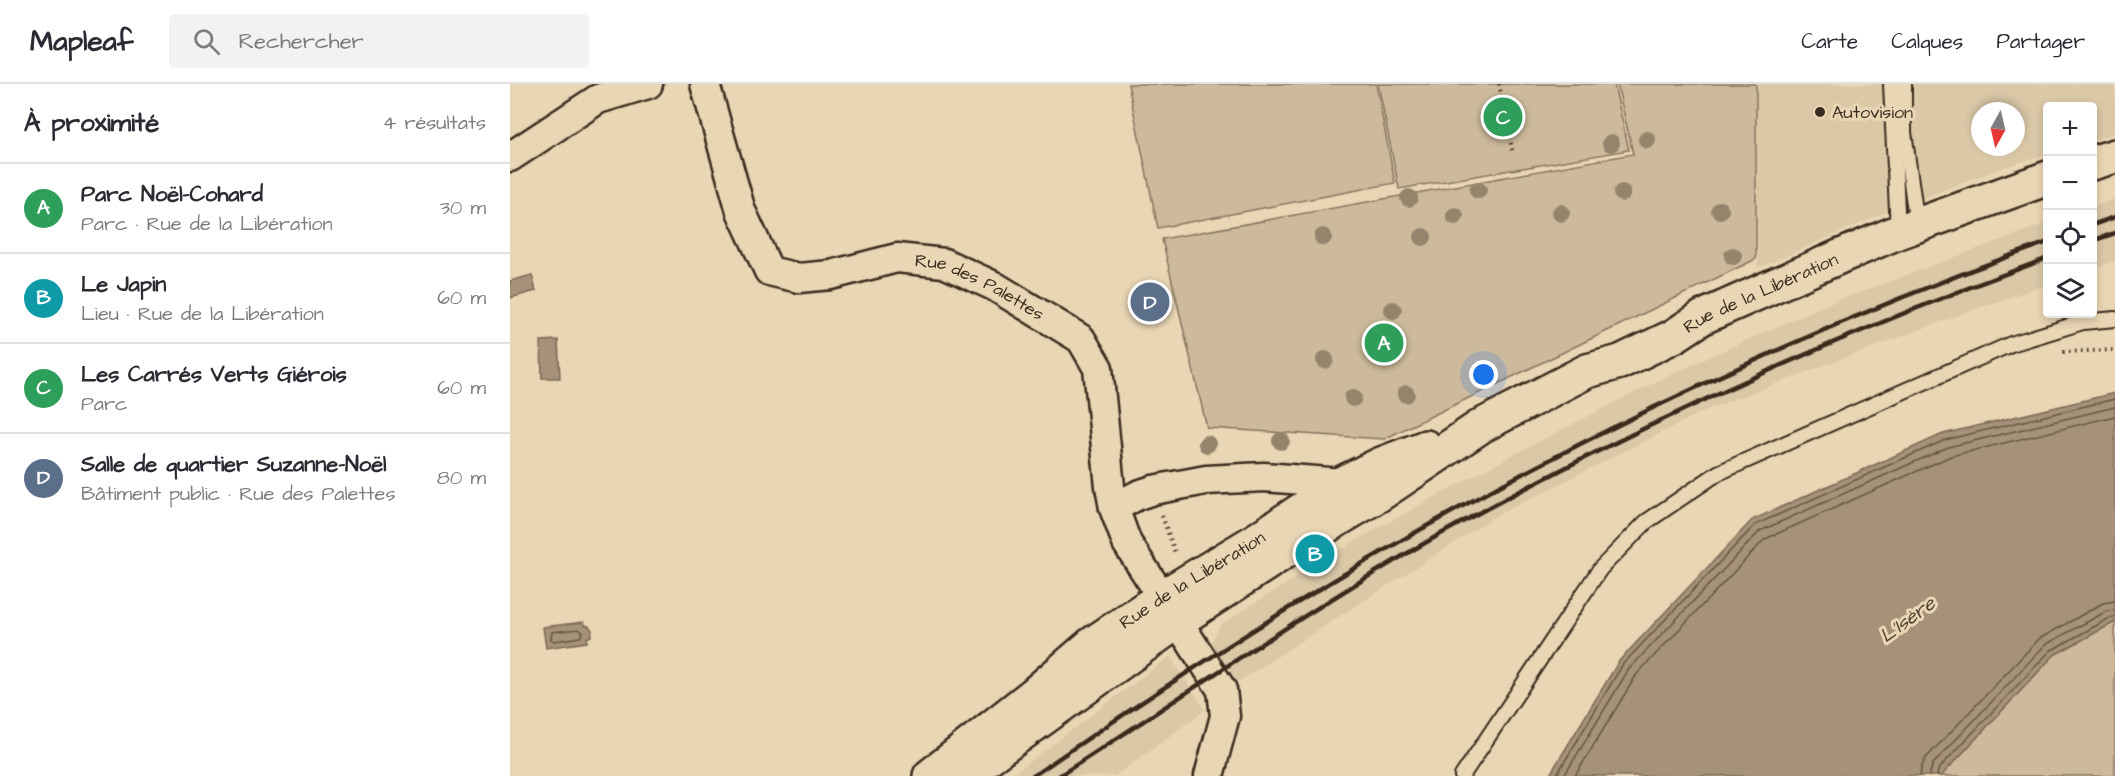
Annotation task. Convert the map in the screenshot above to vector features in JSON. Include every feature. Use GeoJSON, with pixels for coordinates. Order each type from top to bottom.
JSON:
{"type":"FeatureCollection","features":[{"type":"Feature","properties":{"kind":"main road"},"geometry":{"type":"LineString","coordinates":[[2097,161],[2115,156]]}},
{"type":"Feature","properties":{"kind":"main road","name":"Rue de la Libération"},"geometry":{"type":"LineString","coordinates":[[930,776],[1034,694],[1092,644],[1175,601],[1295,545],[1380,494],[1481,426],[1587,371],[1620,362],[1674,336],[1703,317],[1907,229],[2043,180]]}},
{"type":"Feature","properties":{"kind":"main road","name":"Rue de la Libération"},"geometry":{"type":"LineString","coordinates":[[963,776],[1175,601],[1250,544],[1342,483],[1378,465],[1481,426]]}},
{"type":"Feature","properties":{"kind":"street"},"geometry":{"type":"LineString","coordinates":[[510,157],[598,99],[648,84]]}},
{"type":"Feature","properties":{"kind":"street","name":"Rue des Palettes"},"geometry":{"type":"LineString","coordinates":[[705,84],[741,211],[769,271],[798,278],[831,275],[897,258],[944,263],[994,286],[1082,339],[1098,368],[1114,508],[1127,543],[1175,601],[1222,690],[1225,716],[1209,776]]}},
{"type":"Feature","properties":{"kind":"street"},"geometry":{"type":"LineString","coordinates":[[1114,508],[1153,490],[1206,480],[1264,477],[1342,483]]}},
{"type":"Feature","properties":{"kind":"lane"},"geometry":{"type":"LineString","coordinates":[[1891,84],[1907,229]]}},
{"type":"Feature","properties":{"kind":"lane"},"geometry":{"type":"LineString","coordinates":[[1904,84],[1907,229]]}},
{"type":"Feature","properties":{"kind":"lane"},"geometry":{"type":"LineString","coordinates":[[1462,776],[1600,569],[1646,522],[1718,473],[2011,344],[2083,322],[2115,320]]}},
{"type":"Feature","properties":{"kind":"path"},"geometry":{"type":"LineString","coordinates":[[1499,84],[1513,154]]}},
{"type":"Feature","properties":{"kind":"path"},"geometry":{"type":"LineString","coordinates":[[1153,490],[1175,601]]}},
{"type":"Feature","properties":{"kind":"shaded area"},"geometry":{"type":"Polygon","coordinates":[[[1128,84],[1376,84],[1395,183],[1158,228],[1128,84]]]}},
{"type":"Feature","properties":{"kind":"shaded area"},"geometry":{"type":"Polygon","coordinates":[[[1378,84],[1614,84],[1629,150],[1399,189],[1378,84]]]}},
{"type":"Feature","properties":{"kind":"shaded area"},"geometry":{"type":"Polygon","coordinates":[[[1617,84],[1756,84],[1756,259],[1384,439],[1207,428],[1162,239],[1633,154],[1617,84]]]}},
{"type":"Feature","properties":{"kind":"shaded area"},"geometry":{"type":"Polygon","coordinates":[[[1756,84],[2115,84],[2115,133],[2097,139],[2097,102],[2043,102],[2043,155],[1998,169],[1887,212],[1758,268],[1756,84]]]}},
{"type":"Feature","properties":{"kind":"shaded area"},"geometry":{"type":"Polygon","coordinates":[[[2115,199],[2115,261],[2097,268],[2097,210],[2097,206],[2115,199]]]}},
{"type":"Feature","properties":{"kind":"shaded area"},"geometry":{"type":"Polygon","coordinates":[[[2043,224],[2043,285],[1706,410],[1494,517],[1233,685],[1209,648],[1221,624],[1365,535],[1505,459],[1669,375],[1823,306],[2043,224]]]}},
{"type":"Feature","properties":{"kind":"shaded area"},"geometry":{"type":"Polygon","coordinates":[[[2115,622],[2115,776],[1941,776],[2054,655],[2115,622]]]}},
{"type":"Feature","properties":{"kind":"shaded area"},"geometry":{"type":"Polygon","coordinates":[[[1170,656],[1205,710],[1115,776],[1011,776],[1170,656]]]}},
{"type":"Feature","properties":{"kind":"water"},"geometry":{"type":"Polygon","coordinates":[[[532,275],[536,291],[510,298],[510,281],[532,275]]]}},
{"type":"Feature","properties":{"kind":"water"},"geometry":{"type":"Polygon","coordinates":[[[558,340],[560,378],[542,378],[541,341],[558,340]]]}},
{"type":"Feature","properties":{"kind":"water","name":"L'Isère"},"geometry":{"type":"Polygon","coordinates":[[[2115,393],[2115,622],[2054,655],[1941,776],[1549,776],[1619,661],[1752,520],[1943,434],[2115,393]]]}},
{"type":"Feature","properties":{"kind":"water"},"geometry":{"type":"Polygon","coordinates":[[[584,622],[592,630],[587,642],[546,648],[543,627],[584,622]]]}},
{"type":"Feature","properties":{"kind":"railway"},"geometry":{"type":"LineString","coordinates":[[2097,223],[2115,217]]}},
{"type":"Feature","properties":{"kind":"railway"},"geometry":{"type":"LineString","coordinates":[[2097,239],[2115,233]]}},
{"type":"Feature","properties":{"kind":"railway"},"geometry":{"type":"LineString","coordinates":[[1033,776],[1137,705],[1296,603],[1404,539],[1530,470],[1748,363],[1896,300],[2043,244]]}},
{"type":"Feature","properties":{"kind":"railway"},"geometry":{"type":"LineString","coordinates":[[1059,776],[1360,581],[1535,483],[1678,412],[1824,346],[2043,260]]}},
{"type":"Feature","properties":{"kind":"place","name":"Autovision"},"geometry":{"type":"Point","coordinates":[1820,112]}},
{"type":"Feature","properties":{"kind":"place","name":"Les Carrés Verts Giérois"},"geometry":{"type":"Point","coordinates":[1503,117]}},
{"type":"Feature","properties":{"kind":"place","name":"Salle de quartier Suzanne-Noël"},"geometry":{"type":"Point","coordinates":[1150,302]}},
{"type":"Feature","properties":{"kind":"place","name":"Parc Noël-Cohard"},"geometry":{"type":"Point","coordinates":[1384,343]}},
{"type":"Feature","properties":{"kind":"place","name":"Le Japin"},"geometry":{"type":"Point","coordinates":[1315,554]}}]}
